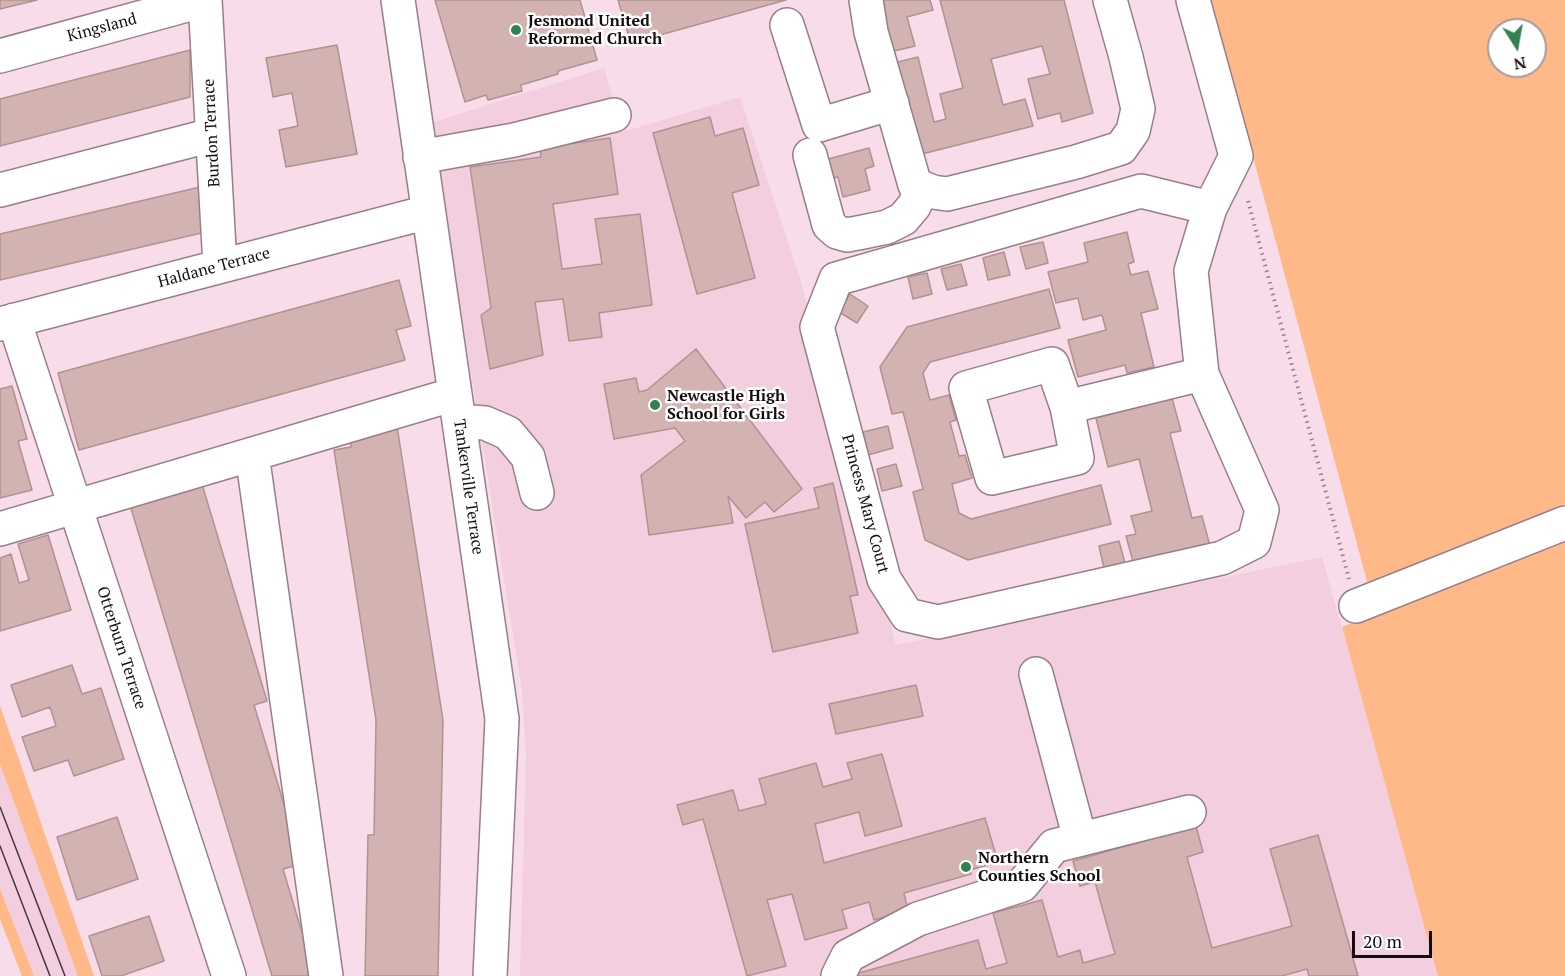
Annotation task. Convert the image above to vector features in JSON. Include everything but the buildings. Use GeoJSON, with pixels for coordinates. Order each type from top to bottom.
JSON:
{"type":"FeatureCollection","features":[{"type":"Feature","properties":{"kind":"street","name":"Kingsland"},"geometry":{"type":"LineString","coordinates":[[0,56],[205,0]]}},
{"type":"Feature","properties":{"kind":"street","name":"Burdon Terrace"},"geometry":{"type":"LineString","coordinates":[[205,0],[220,266]]}},
{"type":"Feature","properties":{"kind":"street","name":"Tankerville Terrace"},"geometry":{"type":"LineString","coordinates":[[398,0],[502,719],[490,976]]}},
{"type":"Feature","properties":{"kind":"street"},"geometry":{"type":"LineString","coordinates":[[866,0],[871,32],[915,185],[933,192],[947,194],[1076,162],[1121,148],[1133,131],[1138,109],[1110,0]]}},
{"type":"Feature","properties":{"kind":"street"},"geometry":{"type":"LineString","coordinates":[[1193,0],[1236,156]]}},
{"type":"Feature","properties":{"kind":"street"},"geometry":{"type":"LineString","coordinates":[[787,25],[819,125],[891,103]]}},
{"type":"Feature","properties":{"kind":"street"},"geometry":{"type":"LineString","coordinates":[[420,157],[503,143],[614,115]]}},
{"type":"Feature","properties":{"kind":"street"},"geometry":{"type":"LineString","coordinates":[[0,190],[212,135]]}},
{"type":"Feature","properties":{"kind":"street"},"geometry":{"type":"LineString","coordinates":[[810,155],[829,225],[837,232],[847,235],[887,227],[903,219],[914,206],[922,188]]}},
{"type":"Feature","properties":{"kind":"street","name":"Princess Mary Court"},"geometry":{"type":"LineString","coordinates":[[1210,208],[1141,191],[836,279],[817,327],[884,579],[907,615],[938,622],[1222,558],[1254,542],[1262,510],[1202,374],[1191,271],[1210,208],[1236,156]]}},
{"type":"Feature","properties":{"kind":"street","name":"Haldane Terrace"},"geometry":{"type":"LineString","coordinates":[[7,322],[428,212]]}},
{"type":"Feature","properties":{"kind":"street","name":"Otterburn Terrace"},"geometry":{"type":"LineString","coordinates":[[7,322],[75,506],[229,976]]}},
{"type":"Feature","properties":{"kind":"street"},"geometry":{"type":"LineString","coordinates":[[1067,407],[1202,374]]}},
{"type":"Feature","properties":{"kind":"street"},"geometry":{"type":"LineString","coordinates":[[0,529],[252,454],[457,408],[508,433],[528,456],[537,493]]}},
{"type":"Feature","properties":{"kind":"street"},"geometry":{"type":"LineString","coordinates":[[252,454],[326,976]]}},
{"type":"Feature","properties":{"kind":"street"},"geometry":{"type":"LineString","coordinates":[[1356,606],[1565,523]]}},
{"type":"Feature","properties":{"kind":"street"},"geometry":{"type":"LineString","coordinates":[[1036,674],[1080,839]]}},
{"type":"Feature","properties":{"kind":"street"},"geometry":{"type":"LineString","coordinates":[[838,976],[848,956],[918,919],[1022,885],[1054,846],[1189,812]]}},
{"type":"Feature","properties":{"kind":"path"},"geometry":{"type":"LineString","coordinates":[[1236,156],[1356,606]]}},
{"type":"Feature","properties":{"kind":"shaded area"},"geometry":{"type":"Polygon","coordinates":[[[1211,0],[1565,0],[1565,504],[1368,585],[1211,0]]]}},
{"type":"Feature","properties":{"kind":"shaded area"},"geometry":{"type":"Polygon","coordinates":[[[604,68],[622,132],[740,97],[800,278],[896,645],[1322,557],[1439,976],[520,976],[526,757],[522,691],[431,123],[604,68]]]}},
{"type":"Feature","properties":{"kind":"shaded area"},"geometry":{"type":"Polygon","coordinates":[[[1565,536],[1565,976],[1438,976],[1342,627],[1565,536]]]}},
{"type":"Feature","properties":{"kind":"shaded area"},"geometry":{"type":"Polygon","coordinates":[[[0,706],[94,976],[22,976],[0,919],[0,706]]]}},
{"type":"Feature","properties":{"kind":"shaded area"},"geometry":{"type":"Polygon","coordinates":[[[0,706],[94,976],[78,976],[0,764],[0,706]]]}},
{"type":"Feature","properties":{"kind":"shaded area"},"geometry":{"type":"Polygon","coordinates":[[[0,889],[34,976],[22,976],[0,919],[0,889]]]}},
{"type":"Feature","properties":{"kind":"tram line"},"geometry":{"type":"LineString","coordinates":[[0,807],[65,976]]}},
{"type":"Feature","properties":{"kind":"tram line"},"geometry":{"type":"LineString","coordinates":[[0,846],[50,976]]}},
{"type":"Feature","properties":{"kind":"place","name":"Jesmond United Reformed Church"},"geometry":{"type":"Point","coordinates":[516,30]}},
{"type":"Feature","properties":{"kind":"place","name":"Newcastle High School for Girls"},"geometry":{"type":"Point","coordinates":[655,405]}},
{"type":"Feature","properties":{"kind":"place","name":"Northern Counties School"},"geometry":{"type":"Point","coordinates":[966,867]}}]}
